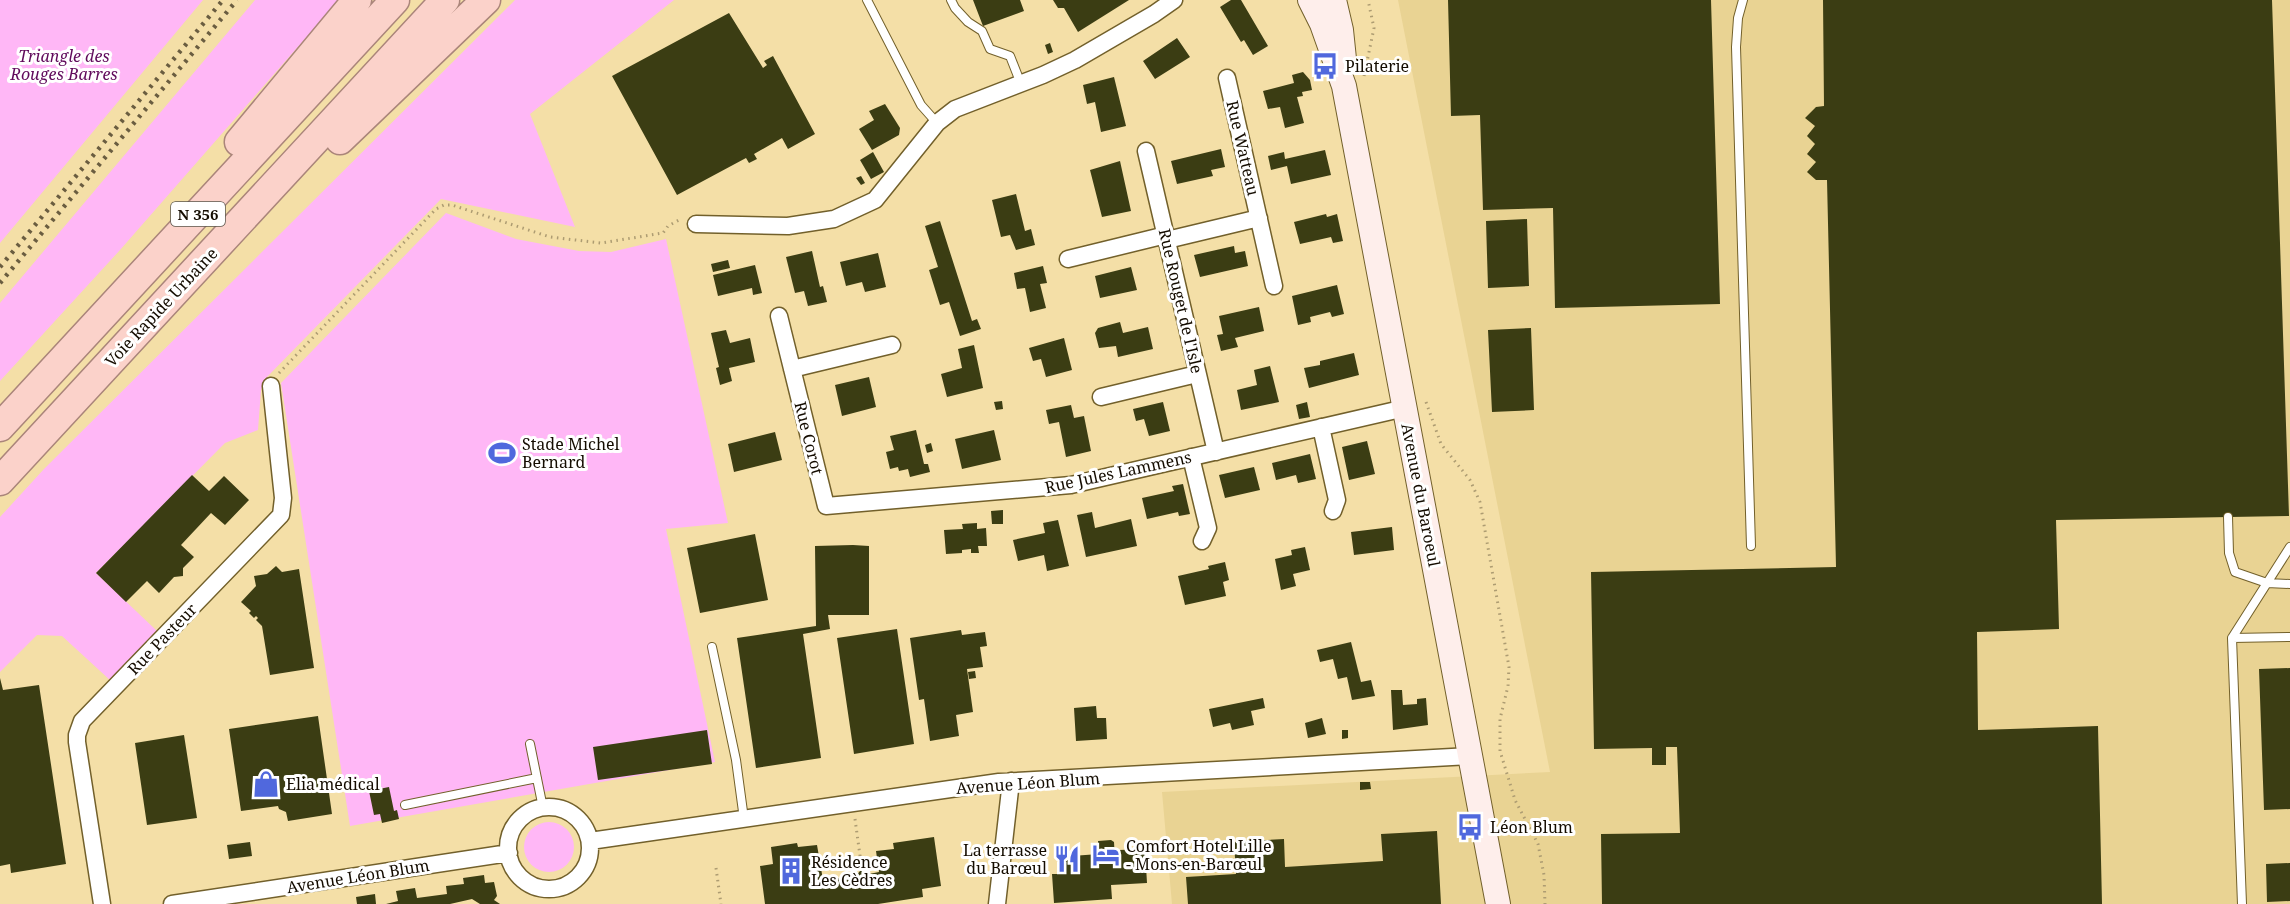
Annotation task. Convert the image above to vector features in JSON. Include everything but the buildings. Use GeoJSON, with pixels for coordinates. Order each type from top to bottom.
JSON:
{"type":"FeatureCollection","features":[{"type":"Feature","properties":{"kind":"highway"},"geometry":{"type":"LineString","coordinates":[[132,286],[206,180],[357,0]]}},
{"type":"Feature","properties":{"kind":"highway","name":"N 356"},"geometry":{"type":"LineString","coordinates":[[0,427],[395,0]]}},
{"type":"Feature","properties":{"kind":"highway","name":"Voie Rapide Urbaine"},"geometry":{"type":"LineString","coordinates":[[0,481],[445,0]]}},
{"type":"Feature","properties":{"kind":"highway"},"geometry":{"type":"LineString","coordinates":[[118,354],[486,0]]}},
{"type":"Feature","properties":{"kind":"main road","name":"Avenue du Baroeul"},"geometry":{"type":"LineString","coordinates":[[1310,0],[1354,84]]}},
{"type":"Feature","properties":{"kind":"main road","name":"Avenue du Baroeul"},"geometry":{"type":"LineString","coordinates":[[1334,0],[1354,84],[1415,403],[1470,756],[1498,904]]}},
{"type":"Feature","properties":{"kind":"street"},"geometry":{"type":"LineString","coordinates":[[702,224],[788,226],[834,219],[875,200],[937,123],[955,109],[1021,84],[1075,60],[1174,0]]}},
{"type":"Feature","properties":{"kind":"street","name":"Rue Watteau"},"geometry":{"type":"LineString","coordinates":[[1227,78],[1274,286]]}},
{"type":"Feature","properties":{"kind":"street","name":"Rue Rouget de l'Isle"},"geometry":{"type":"LineString","coordinates":[[1146,151],[1216,452]]}},
{"type":"Feature","properties":{"kind":"street","name":"Rue Watteau"},"geometry":{"type":"LineString","coordinates":[[1068,259],[1259,218]]}},
{"type":"Feature","properties":{"kind":"street","name":"Rue Corot"},"geometry":{"type":"LineString","coordinates":[[779,316],[826,506]]}},
{"type":"Feature","properties":{"kind":"street"},"geometry":{"type":"LineString","coordinates":[[792,369],[892,345]]}},
{"type":"Feature","properties":{"kind":"street"},"geometry":{"type":"LineString","coordinates":[[1101,397],[1197,374]]}},
{"type":"Feature","properties":{"kind":"street","name":"Rue Pasteur"},"geometry":{"type":"LineString","coordinates":[[102,904],[77,742],[78,728],[82,721],[281,515],[283,498],[271,386]]}},
{"type":"Feature","properties":{"kind":"street","name":"Rue Jules Lammens"},"geometry":{"type":"LineString","coordinates":[[826,506],[1056,487],[1191,458],[1415,403]]}},
{"type":"Feature","properties":{"kind":"street"},"geometry":{"type":"LineString","coordinates":[[1321,427],[1337,500],[1333,511]]}},
{"type":"Feature","properties":{"kind":"street"},"geometry":{"type":"LineString","coordinates":[[1191,458],[1208,528],[1202,541]]}},
{"type":"Feature","properties":{"kind":"street","name":"Avenue Léon Blum"},"geometry":{"type":"LineString","coordinates":[[590,841],[1011,781],[1470,756]]}},
{"type":"Feature","properties":{"kind":"street"},"geometry":{"type":"LineString","coordinates":[[997,904],[1011,781]]}},
{"type":"Feature","properties":{"kind":"street"},"geometry":{"type":"LineString","coordinates":[[543,808],[559,808],[573,815],[584,826],[590,841],[589,857],[583,871],[558,896],[526,880],[514,869],[509,853],[510,838],[517,824],[528,813],[543,808]]}},
{"type":"Feature","properties":{"kind":"street","name":"Avenue Léon Blum"},"geometry":{"type":"LineString","coordinates":[[172,904],[509,853]]}},
{"type":"Feature","properties":{"kind":"lane"},"geometry":{"type":"LineString","coordinates":[[867,0],[921,105],[937,123]]}},
{"type":"Feature","properties":{"kind":"lane"},"geometry":{"type":"LineString","coordinates":[[951,0],[968,22],[982,31],[990,49],[1010,56],[1021,84]]}},
{"type":"Feature","properties":{"kind":"lane"},"geometry":{"type":"LineString","coordinates":[[1743,0],[1738,18],[1736,47],[1751,546]]}},
{"type":"Feature","properties":{"kind":"lane"},"geometry":{"type":"LineString","coordinates":[[2228,517],[2229,553],[2235,572],[2267,583],[2290,584]]}},
{"type":"Feature","properties":{"kind":"lane"},"geometry":{"type":"LineString","coordinates":[[2241,904],[2232,638],[2290,547]]}},
{"type":"Feature","properties":{"kind":"lane"},"geometry":{"type":"LineString","coordinates":[[2232,638],[2290,637]]}},
{"type":"Feature","properties":{"kind":"lane"},"geometry":{"type":"LineString","coordinates":[[712,648],[736,760],[744,819]]}},
{"type":"Feature","properties":{"kind":"lane"},"geometry":{"type":"LineString","coordinates":[[530,744],[543,808]]}},
{"type":"Feature","properties":{"kind":"lane"},"geometry":{"type":"LineString","coordinates":[[405,805],[537,778]]}},
{"type":"Feature","properties":{"kind":"path"},"geometry":{"type":"LineString","coordinates":[[1354,84],[1374,28],[1368,0]]}},
{"type":"Feature","properties":{"kind":"path"},"geometry":{"type":"LineString","coordinates":[[271,386],[274,379],[436,209],[444,205],[452,205],[550,237],[601,243],[663,233],[668,226],[684,218],[696,218],[702,224]]}},
{"type":"Feature","properties":{"kind":"path"},"geometry":{"type":"LineString","coordinates":[[1415,403],[1441,444],[1470,480],[1480,502],[1509,667],[1508,686],[1500,719],[1500,751],[1515,800],[1538,844],[1544,875],[1545,904]]}},
{"type":"Feature","properties":{"kind":"path"},"geometry":{"type":"LineString","coordinates":[[852,803],[861,863]]}},
{"type":"Feature","properties":{"kind":"path"},"geometry":{"type":"LineString","coordinates":[[716,868],[721,904]]}},
{"type":"Feature","properties":{"kind":"shaded area"},"geometry":{"type":"Polygon","coordinates":[[[1398,0],[2290,0],[2290,904],[1172,904],[1162,792],[1550,772],[1398,0]]]}},
{"type":"Feature","properties":{"kind":"green space","name":"Triangle des Rouges Barres"},"geometry":{"type":"Polygon","coordinates":[[[0,0],[203,0],[0,243],[0,0]]]}},
{"type":"Feature","properties":{"kind":"green space"},"geometry":{"type":"Polygon","coordinates":[[[255,0],[339,0],[120,250],[0,381],[0,303],[255,0]]]}},
{"type":"Feature","properties":{"kind":"green space"},"geometry":{"type":"Polygon","coordinates":[[[515,0],[674,0],[530,114],[575,227],[441,199],[266,378],[261,390],[258,430],[225,443],[96,573],[157,631],[111,681],[62,636],[37,635],[0,672],[0,517],[44,469],[515,0]]]}},
{"type":"Feature","properties":{"kind":"green space","name":"Stade Michel Bernard"},"geometry":{"type":"Polygon","coordinates":[[[446,213],[516,239],[579,251],[611,252],[666,239],[728,523],[666,529],[715,762],[350,826],[281,383],[446,213]]]}},
{"type":"Feature","properties":{"kind":"green space"},"geometry":{"type":"Polygon","coordinates":[[[544,822],[554,822],[567,829],[574,842],[574,852],[567,865],[554,872],[544,872],[535,868],[528,861],[524,852],[524,842],[528,833],[535,826],[544,822]]]}},
{"type":"Feature","properties":{"kind":"railway"},"geometry":{"type":"LineString","coordinates":[[0,267],[223,0]]}},
{"type":"Feature","properties":{"kind":"railway"},"geometry":{"type":"LineString","coordinates":[[0,283],[237,0]]}},
{"type":"Feature","properties":{"kind":"place","name":"Pilaterie"},"geometry":{"type":"Point","coordinates":[1325,66]}},
{"type":"Feature","properties":{"kind":"place","name":"Stade Michel Bernard"},"geometry":{"type":"Point","coordinates":[502,453]}},
{"type":"Feature","properties":{"kind":"place","name":"Elia médical"},"geometry":{"type":"Point","coordinates":[266,784]}},
{"type":"Feature","properties":{"kind":"place","name":"Léon Blum"},"geometry":{"type":"Point","coordinates":[1470,827]}},
{"type":"Feature","properties":{"kind":"place","name":"Comfort Hotel Lille - Mons-en-Barœul"},"geometry":{"type":"Point","coordinates":[1106,855]}},
{"type":"Feature","properties":{"kind":"place","name":"La terrasse du Barœul"},"geometry":{"type":"Point","coordinates":[1067,859]}},
{"type":"Feature","properties":{"kind":"place","name":"Résidence Les Cèdres"},"geometry":{"type":"Point","coordinates":[791,871]}}]}
